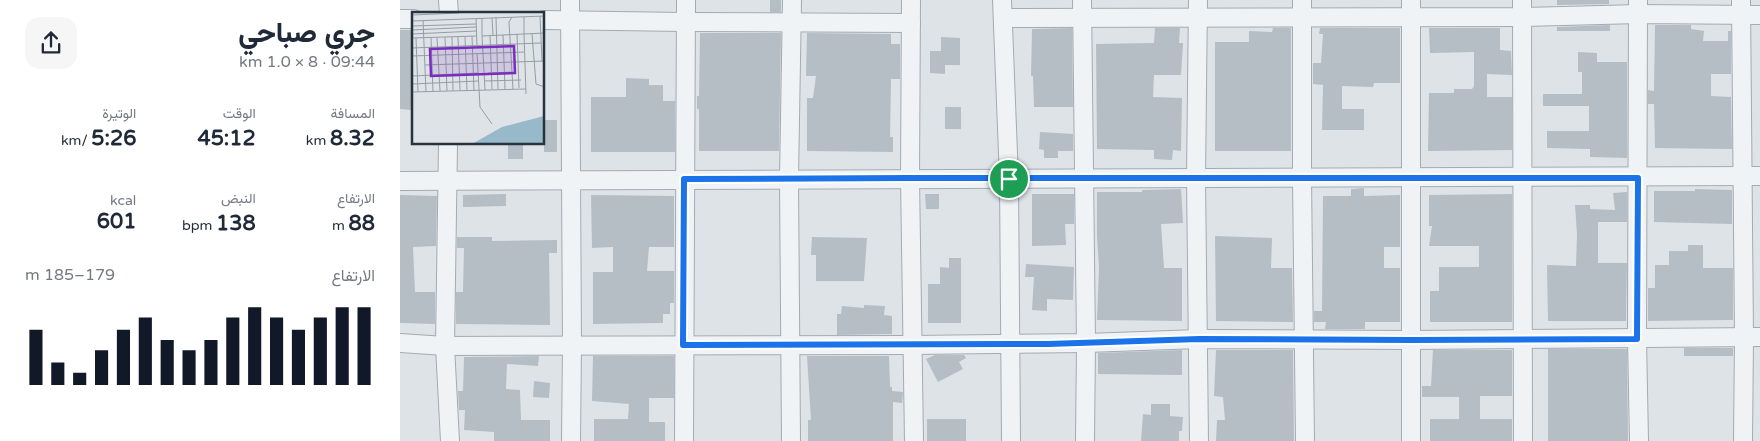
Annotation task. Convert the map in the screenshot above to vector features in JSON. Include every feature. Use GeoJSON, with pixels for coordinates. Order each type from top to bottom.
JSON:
{"type":"FeatureCollection","features":[{"type":"Feature","properties":{"kind":"street"},"geometry":{"type":"LineString","coordinates":[[570,0],[572,179],[571,441]]}},
{"type":"Feature","properties":{"kind":"street"},"geometry":{"type":"LineString","coordinates":[[684,441],[686,0]]}},
{"type":"Feature","properties":{"kind":"street"},"geometry":{"type":"LineString","coordinates":[[791,441],[789,179],[792,0]]}},
{"type":"Feature","properties":{"kind":"street"},"geometry":{"type":"LineString","coordinates":[[911,0],[910,178],[914,441]]}},
{"type":"Feature","properties":{"kind":"street"},"geometry":{"type":"LineString","coordinates":[[1002,0],[1009,179],[1011,441]]}},
{"type":"Feature","properties":{"kind":"street"},"geometry":{"type":"LineString","coordinates":[[1082,0],[1086,343],[1085,441]]}},
{"type":"Feature","properties":{"kind":"street"},"geometry":{"type":"LineString","coordinates":[[1198,0],[1196,178],[1199,441]]}},
{"type":"Feature","properties":{"kind":"street"},"geometry":{"type":"LineString","coordinates":[[1638,7],[1637,339],[1639,441]]}},
{"type":"Feature","properties":{"kind":"street"},"geometry":{"type":"LineString","coordinates":[[1003,18],[1198,18],[1302,8],[1741,7],[1760,15]]}},
{"type":"Feature","properties":{"kind":"street"},"geometry":{"type":"LineString","coordinates":[[1741,7],[1751,176],[1752,337],[1743,441]]}},
{"type":"Feature","properties":{"kind":"street"},"geometry":{"type":"LineString","coordinates":[[1302,8],[1305,441]]}},
{"type":"Feature","properties":{"kind":"street"},"geometry":{"type":"LineString","coordinates":[[1522,8],[1523,441]]}},
{"type":"Feature","properties":{"kind":"street"},"geometry":{"type":"LineString","coordinates":[[1411,9],[1411,441]]}},
{"type":"Feature","properties":{"kind":"street"},"geometry":{"type":"LineString","coordinates":[[545,20],[911,22]]}},
{"type":"Feature","properties":{"kind":"street"},"geometry":{"type":"LineString","coordinates":[[448,145],[445,346],[450,441]]}},
{"type":"Feature","properties":{"kind":"street"},"geometry":{"type":"LineString","coordinates":[[400,181],[910,178],[1638,178],[1751,176]]}},
{"type":"Feature","properties":{"kind":"street"},"geometry":{"type":"LineString","coordinates":[[400,344],[445,346],[912,345],[1086,343],[1199,339],[1522,340],[1752,337]]}},
{"type":"Feature","properties":{"kind":"building"},"geometry":{"type":"Polygon","coordinates":[[[770,0],[781,0],[781,12],[770,12],[770,0]]]}},
{"type":"Feature","properties":{"kind":"building"},"geometry":{"type":"Polygon","coordinates":[[[1557,0],[1609,0],[1609,4],[1557,5],[1557,0]]]}},
{"type":"Feature","properties":{"kind":"building"},"geometry":{"type":"Polygon","coordinates":[[[1610,25],[1610,31],[1557,31],[1557,27],[1610,25]]]}},
{"type":"Feature","properties":{"kind":"building"},"geometry":{"type":"Polygon","coordinates":[[[1655,25],[1691,25],[1691,29],[1704,31],[1703,41],[1728,41],[1728,31],[1731,31],[1731,74],[1711,74],[1711,96],[1731,97],[1732,149],[1655,148],[1654,104],[1648,104],[1648,90],[1654,91],[1655,25]]]}},
{"type":"Feature","properties":{"kind":"building"},"geometry":{"type":"Polygon","coordinates":[[[1072,28],[1073,107],[1034,107],[1033,76],[1031,76],[1032,29],[1072,28]]]}},
{"type":"Feature","properties":{"kind":"building"},"geometry":{"type":"Polygon","coordinates":[[[1155,28],[1180,28],[1179,43],[1183,43],[1181,75],[1154,75],[1153,97],[1182,98],[1181,151],[1173,150],[1172,160],[1154,159],[1154,150],[1097,149],[1096,44],[1154,43],[1155,28]]]}},
{"type":"Feature","properties":{"kind":"building"},"geometry":{"type":"Polygon","coordinates":[[[1273,28],[1291,28],[1291,151],[1215,151],[1215,42],[1249,42],[1249,31],[1272,32],[1273,28]]]}},
{"type":"Feature","properties":{"kind":"building"},"geometry":{"type":"Polygon","coordinates":[[[1320,28],[1400,28],[1400,83],[1374,83],[1373,87],[1342,86],[1342,109],[1364,109],[1364,130],[1322,130],[1323,85],[1313,84],[1313,63],[1321,63],[1323,34],[1319,34],[1320,28]]]}},
{"type":"Feature","properties":{"kind":"building"},"geometry":{"type":"Polygon","coordinates":[[[1429,28],[1500,28],[1500,50],[1511,51],[1512,75],[1487,74],[1487,97],[1512,97],[1512,150],[1428,151],[1429,93],[1454,93],[1454,89],[1472,89],[1474,86],[1474,52],[1430,53],[1429,28]]]}},
{"type":"Feature","properties":{"kind":"building"},"geometry":{"type":"Polygon","coordinates":[[[400,30],[412,30],[412,110],[400,109],[400,30]]]}},
{"type":"Feature","properties":{"kind":"building"},"geometry":{"type":"Polygon","coordinates":[[[700,33],[781,33],[779,151],[699,151],[699,109],[697,109],[697,96],[699,96],[700,33]]]}},
{"type":"Feature","properties":{"kind":"building"},"geometry":{"type":"Polygon","coordinates":[[[807,33],[891,34],[891,44],[900,44],[900,79],[891,79],[890,137],[893,137],[893,152],[807,151],[807,98],[813,98],[816,76],[806,76],[807,33]]]}},
{"type":"Feature","properties":{"kind":"building"},"geometry":{"type":"Polygon","coordinates":[[[941,37],[960,38],[960,65],[945,65],[945,74],[930,73],[930,51],[941,51],[941,37]]]}},
{"type":"Feature","properties":{"kind":"building"},"geometry":{"type":"Polygon","coordinates":[[[1578,52],[1597,53],[1597,62],[1627,62],[1627,158],[1590,157],[1590,149],[1547,148],[1547,131],[1589,131],[1589,106],[1543,106],[1543,94],[1582,94],[1582,72],[1578,72],[1578,52]]]}},
{"type":"Feature","properties":{"kind":"building"},"geometry":{"type":"Polygon","coordinates":[[[626,78],[649,79],[649,85],[663,85],[663,101],[675,101],[675,152],[591,152],[591,97],[626,97],[626,78]]]}},
{"type":"Feature","properties":{"kind":"building"},"geometry":{"type":"Polygon","coordinates":[[[945,107],[961,107],[961,129],[945,129],[945,107]]]}},
{"type":"Feature","properties":{"kind":"building"},"geometry":{"type":"Polygon","coordinates":[[[545,120],[557,120],[557,152],[544,152],[545,120]]]}},
{"type":"Feature","properties":{"kind":"building"},"geometry":{"type":"Polygon","coordinates":[[[1040,132],[1073,134],[1073,151],[1058,151],[1058,158],[1044,158],[1044,150],[1039,149],[1040,132]]]}},
{"type":"Feature","properties":{"kind":"building"},"geometry":{"type":"Polygon","coordinates":[[[508,145],[523,145],[523,159],[508,159],[508,145]]]}},
{"type":"Feature","properties":{"kind":"building"},"geometry":{"type":"Polygon","coordinates":[[[1364,188],[1364,196],[1400,195],[1400,247],[1384,247],[1384,268],[1400,268],[1400,322],[1365,322],[1365,329],[1325,329],[1326,322],[1314,322],[1314,311],[1322,311],[1323,196],[1351,196],[1351,189],[1364,188]]]}},
{"type":"Feature","properties":{"kind":"building"},"geometry":{"type":"Polygon","coordinates":[[[1181,189],[1183,223],[1161,224],[1164,268],[1182,268],[1182,321],[1097,320],[1099,268],[1097,192],[1142,192],[1142,190],[1181,189]]]}},
{"type":"Feature","properties":{"kind":"building"},"geometry":{"type":"Polygon","coordinates":[[[1695,189],[1732,190],[1732,224],[1654,222],[1654,191],[1695,191],[1695,189]]]}},
{"type":"Feature","properties":{"kind":"building"},"geometry":{"type":"Polygon","coordinates":[[[1627,192],[1627,222],[1598,222],[1598,263],[1627,263],[1626,321],[1548,321],[1547,265],[1576,266],[1577,234],[1575,205],[1590,205],[1590,209],[1615,210],[1613,193],[1627,192]]]}},
{"type":"Feature","properties":{"kind":"building"},"geometry":{"type":"Polygon","coordinates":[[[506,194],[506,206],[463,207],[463,195],[506,194]]]}},
{"type":"Feature","properties":{"kind":"building"},"geometry":{"type":"Polygon","coordinates":[[[925,194],[939,194],[939,209],[926,209],[925,194]]]}},
{"type":"Feature","properties":{"kind":"building"},"geometry":{"type":"Polygon","coordinates":[[[1032,194],[1074,194],[1074,224],[1065,224],[1066,245],[1032,246],[1032,194]]]}},
{"type":"Feature","properties":{"kind":"building"},"geometry":{"type":"Polygon","coordinates":[[[1512,194],[1512,322],[1430,322],[1430,291],[1439,291],[1439,267],[1479,267],[1479,246],[1429,246],[1432,226],[1429,226],[1429,195],[1512,194]]]}},
{"type":"Feature","properties":{"kind":"building"},"geometry":{"type":"Polygon","coordinates":[[[400,195],[437,196],[436,246],[413,247],[415,292],[435,292],[435,324],[400,323],[400,195]]]}},
{"type":"Feature","properties":{"kind":"building"},"geometry":{"type":"Polygon","coordinates":[[[591,195],[674,196],[674,247],[649,247],[647,271],[674,271],[674,303],[670,303],[670,314],[663,314],[663,323],[593,324],[593,272],[613,272],[613,247],[592,248],[591,195]]]}},
{"type":"Feature","properties":{"kind":"building"},"geometry":{"type":"Polygon","coordinates":[[[1215,236],[1272,238],[1271,268],[1292,268],[1293,322],[1216,321],[1215,236]]]}},
{"type":"Feature","properties":{"kind":"building"},"geometry":{"type":"Polygon","coordinates":[[[457,237],[492,237],[492,241],[557,240],[557,253],[549,253],[550,325],[456,324],[456,292],[463,292],[464,248],[457,248],[457,237]]]}},
{"type":"Feature","properties":{"kind":"building"},"geometry":{"type":"Polygon","coordinates":[[[812,237],[867,238],[864,281],[816,281],[816,255],[811,255],[812,237]]]}},
{"type":"Feature","properties":{"kind":"building"},"geometry":{"type":"Polygon","coordinates":[[[1688,245],[1703,245],[1703,268],[1733,268],[1733,320],[1648,321],[1648,288],[1655,288],[1655,265],[1669,265],[1669,251],[1688,251],[1688,245]]]}},
{"type":"Feature","properties":{"kind":"building"},"geometry":{"type":"Polygon","coordinates":[[[949,258],[961,258],[961,323],[928,323],[928,284],[940,284],[940,267],[949,268],[949,258]]]}},
{"type":"Feature","properties":{"kind":"building"},"geometry":{"type":"Polygon","coordinates":[[[1026,264],[1074,267],[1073,300],[1047,299],[1047,311],[1032,310],[1034,277],[1025,277],[1026,264]]]}},
{"type":"Feature","properties":{"kind":"building"},"geometry":{"type":"Polygon","coordinates":[[[864,305],[885,306],[884,315],[892,316],[892,334],[837,335],[837,314],[841,314],[842,306],[864,308],[864,305]]]}},
{"type":"Feature","properties":{"kind":"building"},"geometry":{"type":"Polygon","coordinates":[[[1684,348],[1733,348],[1733,356],[1684,356],[1684,348]]]}},
{"type":"Feature","properties":{"kind":"building"},"geometry":{"type":"Polygon","coordinates":[[[1548,349],[1627,349],[1628,441],[1548,441],[1548,349]]]}},
{"type":"Feature","properties":{"kind":"building"},"geometry":{"type":"Polygon","coordinates":[[[1182,350],[1182,375],[1098,374],[1098,353],[1182,350]]]}},
{"type":"Feature","properties":{"kind":"building"},"geometry":{"type":"Polygon","coordinates":[[[1216,350],[1293,350],[1294,441],[1216,441],[1217,420],[1225,420],[1223,397],[1214,396],[1216,350]]]}},
{"type":"Feature","properties":{"kind":"building"},"geometry":{"type":"Polygon","coordinates":[[[1433,350],[1512,350],[1512,396],[1480,396],[1480,419],[1512,419],[1512,441],[1430,441],[1430,419],[1459,419],[1459,397],[1422,397],[1422,386],[1431,386],[1433,350]]]}},
{"type":"Feature","properties":{"kind":"building"},"geometry":{"type":"Polygon","coordinates":[[[935,355],[964,355],[966,358],[959,362],[963,369],[938,382],[926,359],[935,355]]]}},
{"type":"Feature","properties":{"kind":"building"},"geometry":{"type":"Polygon","coordinates":[[[539,356],[538,366],[507,364],[506,389],[520,390],[521,420],[550,420],[550,441],[494,441],[494,432],[464,430],[465,410],[459,410],[458,391],[463,391],[464,357],[539,356]]]}},
{"type":"Feature","properties":{"kind":"building"},"geometry":{"type":"Polygon","coordinates":[[[593,356],[674,356],[674,398],[649,398],[649,422],[665,422],[665,441],[594,441],[594,419],[628,419],[629,404],[592,401],[593,356]]]}},
{"type":"Feature","properties":{"kind":"building"},"geometry":{"type":"Polygon","coordinates":[[[807,356],[889,356],[890,387],[892,387],[892,391],[903,392],[902,403],[893,402],[893,441],[808,441],[808,420],[811,420],[807,356]]]}},
{"type":"Feature","properties":{"kind":"building"},"geometry":{"type":"Polygon","coordinates":[[[534,381],[550,383],[549,398],[533,397],[534,381]]]}},
{"type":"Feature","properties":{"kind":"building"},"geometry":{"type":"Polygon","coordinates":[[[1151,404],[1170,404],[1170,416],[1183,417],[1182,431],[1179,431],[1179,441],[1141,441],[1143,414],[1151,415],[1151,404]]]}},
{"type":"Feature","properties":{"kind":"building"},"geometry":{"type":"Polygon","coordinates":[[[927,419],[966,419],[966,441],[927,441],[927,419]]]}},
{"type":"Feature","properties":{"kind":"route"},"geometry":{"type":"LineString","coordinates":[[1638,178],[1637,339],[1199,339],[1048,344],[683,345],[684,179],[1009,179],[1638,178]]}}]}
